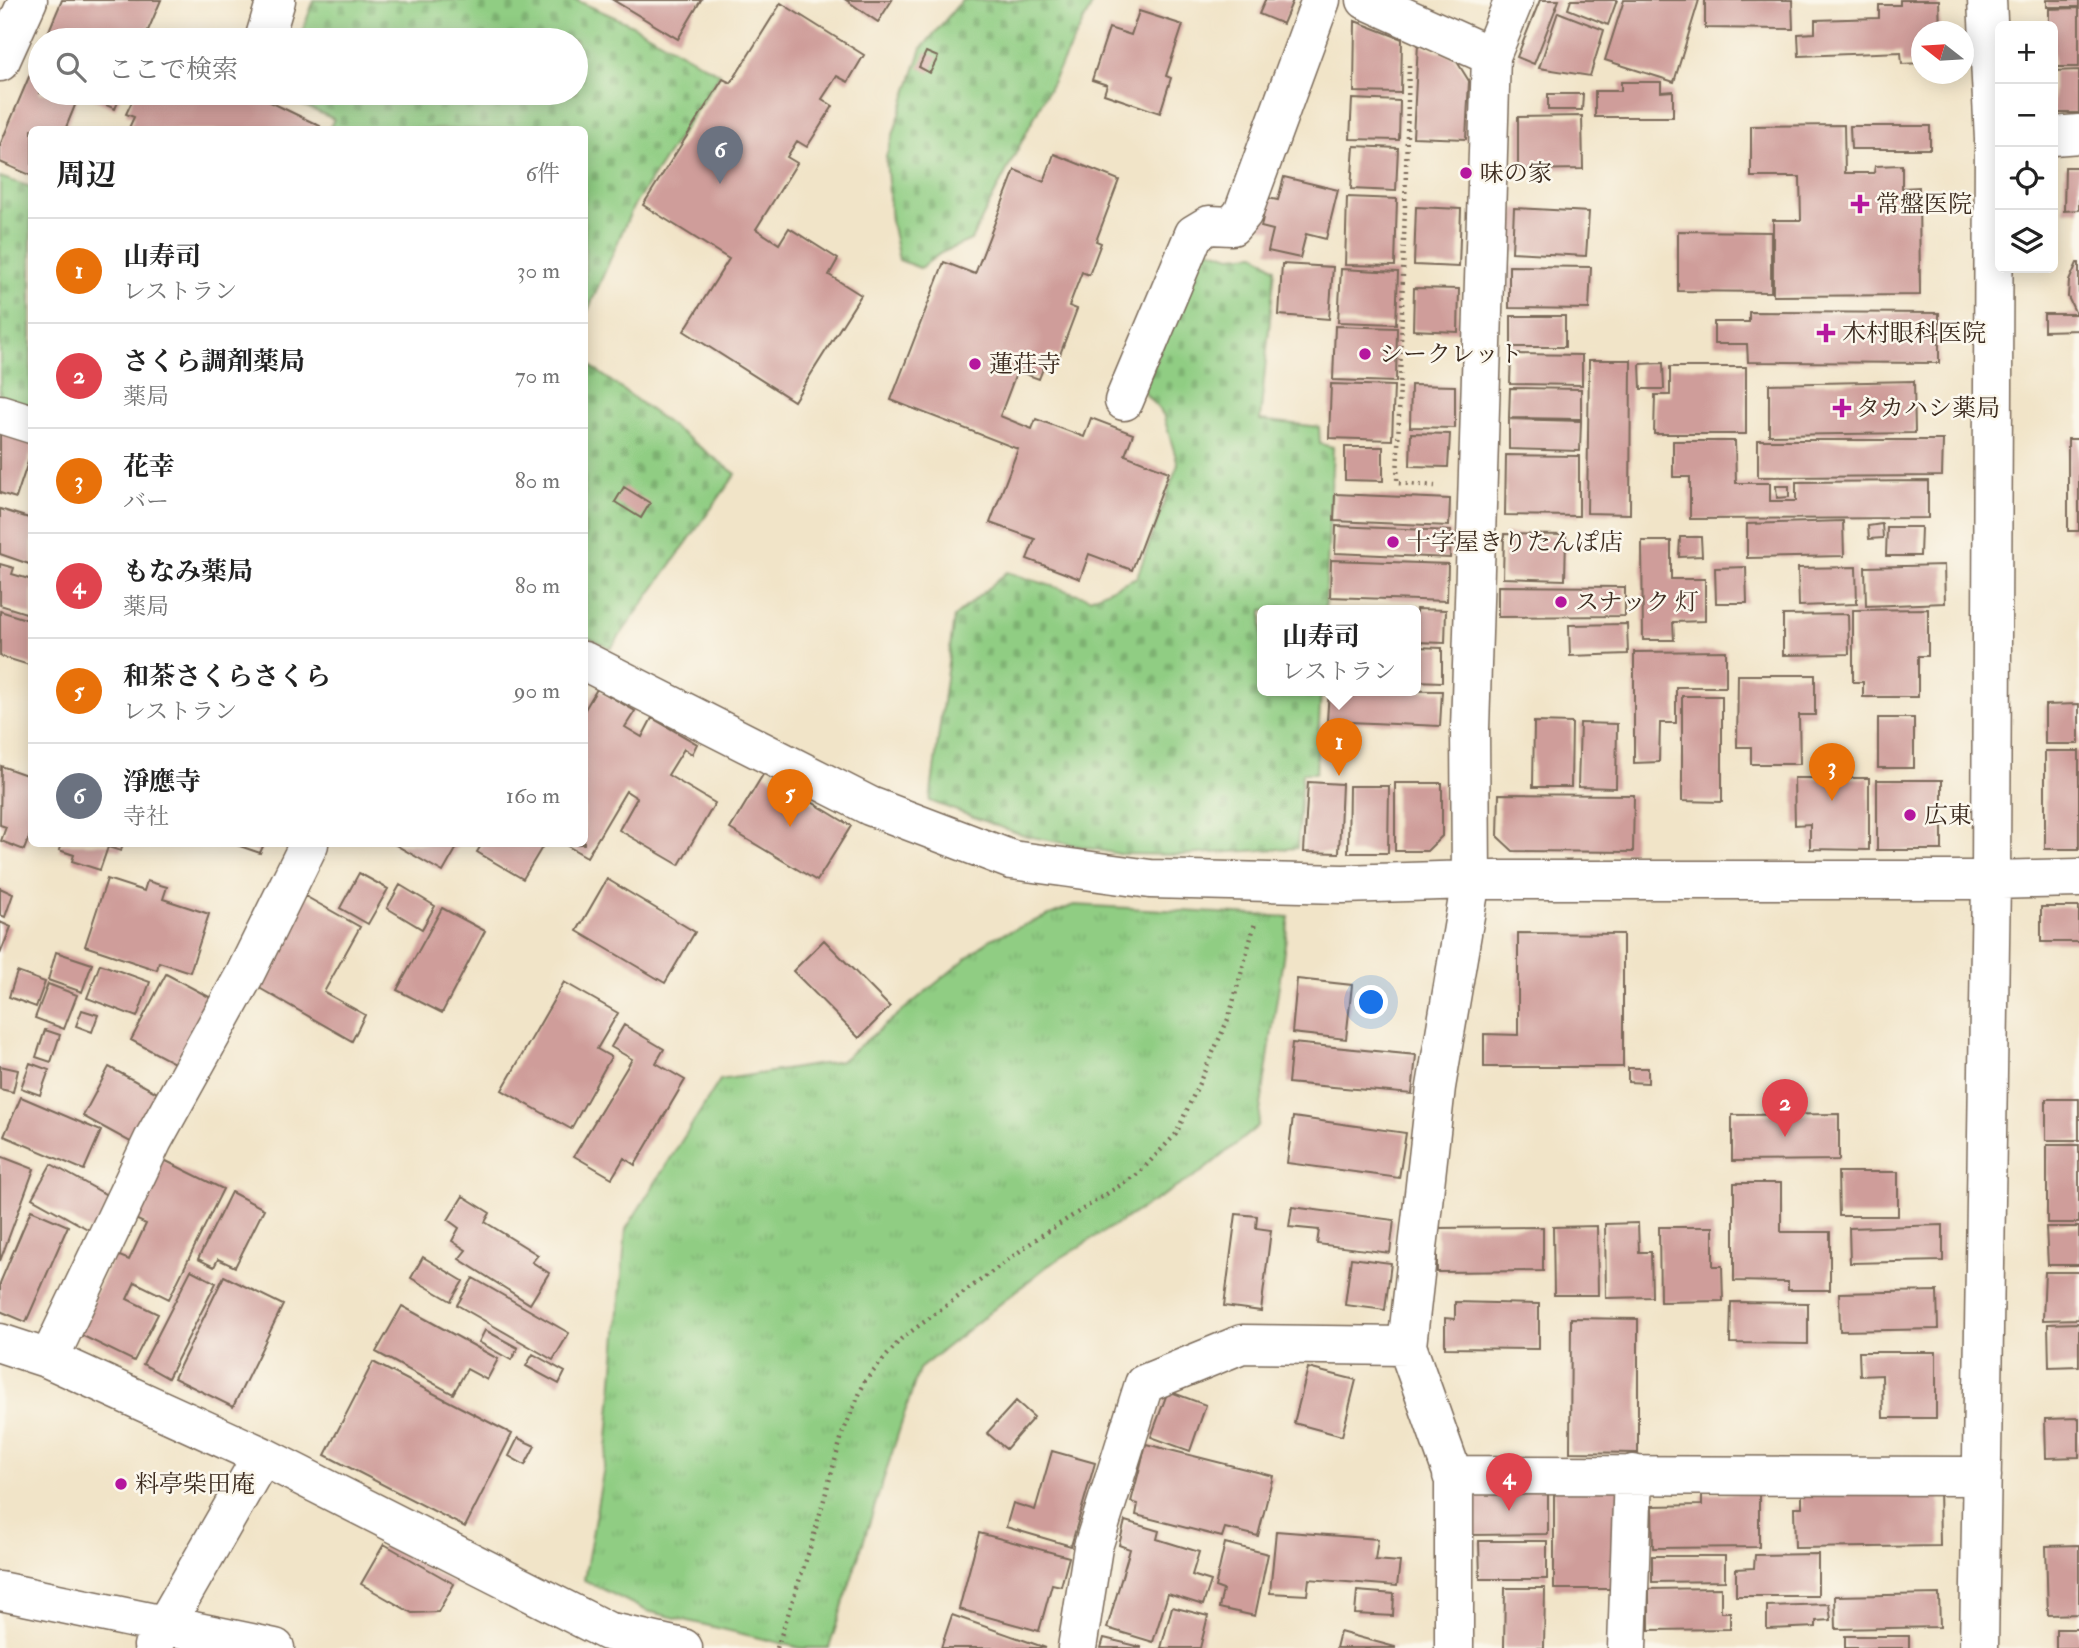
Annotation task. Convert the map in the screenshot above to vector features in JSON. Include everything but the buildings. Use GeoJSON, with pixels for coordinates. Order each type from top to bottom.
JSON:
{"type":"FeatureCollection","features":[{"type":"Feature","properties":{"kind":"street"},"geometry":{"type":"LineString","coordinates":[[0,62],[27,0]]}},
{"type":"Feature","properties":{"kind":"street"},"geometry":{"type":"LineString","coordinates":[[267,28],[275,0]]}},
{"type":"Feature","properties":{"kind":"street"},"geometry":{"type":"LineString","coordinates":[[1124,401],[1194,234],[1209,225],[1232,226],[1243,213],[1321,0]]}},
{"type":"Feature","properties":{"kind":"street"},"geometry":{"type":"LineString","coordinates":[[1366,0],[1491,56]]}},
{"type":"Feature","properties":{"kind":"street"},"geometry":{"type":"LineString","coordinates":[[1454,1648],[1452,1475],[1408,1346],[1437,1087],[1471,880],[1470,729],[1491,56],[1514,0]]}},
{"type":"Feature","properties":{"kind":"street"},"geometry":{"type":"LineString","coordinates":[[1987,0],[1995,110]]}},
{"type":"Feature","properties":{"kind":"street"},"geometry":{"type":"LineString","coordinates":[[2058,136],[2079,134]]}},
{"type":"Feature","properties":{"kind":"street"},"geometry":{"type":"LineString","coordinates":[[1979,1648],[1991,880],[1997,147]]}},
{"type":"Feature","properties":{"kind":"street"},"geometry":{"type":"LineString","coordinates":[[0,414],[28,423]]}},
{"type":"Feature","properties":{"kind":"street"},"geometry":{"type":"LineString","coordinates":[[588,664],[870,806],[1012,860],[1150,879],[1343,884],[1471,880],[2079,878]]}},
{"type":"Feature","properties":{"kind":"street"},"geometry":{"type":"LineString","coordinates":[[49,1359],[153,1140],[244,976],[308,847]]}},
{"type":"Feature","properties":{"kind":"street"},"geometry":{"type":"LineString","coordinates":[[0,1343],[49,1359],[262,1456],[607,1631],[683,1648]]}},
{"type":"Feature","properties":{"kind":"street"},"geometry":{"type":"LineString","coordinates":[[1077,1648],[1093,1547],[1144,1384],[1242,1344],[1408,1346]]}},
{"type":"Feature","properties":{"kind":"street"},"geometry":{"type":"LineString","coordinates":[[158,1636],[262,1456]]}},
{"type":"Feature","properties":{"kind":"street"},"geometry":{"type":"LineString","coordinates":[[1627,1648],[1633,1474]]}},
{"type":"Feature","properties":{"kind":"street"},"geometry":{"type":"LineString","coordinates":[[1452,1475],[1982,1476]]}},
{"type":"Feature","properties":{"kind":"street"},"geometry":{"type":"LineString","coordinates":[[0,1591],[158,1636],[275,1648]]}},
{"type":"Feature","properties":{"kind":"path"},"geometry":{"type":"LineString","coordinates":[[1410,20],[1397,483],[1478,489]]}},
{"type":"Feature","properties":{"kind":"path"},"geometry":{"type":"LineString","coordinates":[[777,1648],[812,1542],[843,1432],[865,1381],[901,1339],[1039,1237],[1138,1174],[1176,1134],[1229,1017],[1266,882]]}},
{"type":"Feature","properties":{"kind":"green space"},"geometry":{"type":"Polygon","coordinates":[[[314,0],[576,0],[630,24],[720,74],[633,207],[588,310],[588,126],[330,126],[334,119],[302,105],[588,105],[588,28],[304,28],[314,0]]]}},
{"type":"Feature","properties":{"kind":"green space"},"geometry":{"type":"Polygon","coordinates":[[[962,0],[1094,1],[971,240],[941,253],[920,268],[899,260],[891,221],[886,156],[922,48],[962,0]]]}},
{"type":"Feature","properties":{"kind":"green space"},"geometry":{"type":"Polygon","coordinates":[[[0,177],[28,186],[28,414],[0,404],[0,177]]]}},
{"type":"Feature","properties":{"kind":"green space"},"geometry":{"type":"Polygon","coordinates":[[[1202,247],[1231,256],[1256,254],[1275,268],[1260,420],[1319,427],[1320,444],[1333,447],[1325,605],[1257,605],[1257,696],[1321,696],[1316,773],[1302,773],[1297,848],[1181,855],[1119,854],[1022,835],[930,801],[954,617],[1007,572],[1090,598],[1137,577],[1178,464],[1163,414],[1143,391],[1202,247]]]}},
{"type":"Feature","properties":{"kind":"green space"},"geometry":{"type":"Polygon","coordinates":[[[588,364],[736,474],[611,648],[588,637],[588,364]]]}},
{"type":"Feature","properties":{"kind":"green space"},"geometry":{"type":"Polygon","coordinates":[[[1074,905],[1289,917],[1258,1126],[1203,1171],[1046,1267],[919,1369],[829,1648],[801,1648],[647,1611],[584,1580],[607,1450],[626,1229],[720,1080],[841,1061],[990,939],[1074,905]]]}},
{"type":"Feature","properties":{"kind":"place","name":"味の家"},"geometry":{"type":"Point","coordinates":[1466,173]}},
{"type":"Feature","properties":{"kind":"place","name":"淨應寺"},"geometry":{"type":"Point","coordinates":[720,184]}},
{"type":"Feature","properties":{"kind":"place","name":"常盤医院"},"geometry":{"type":"Point","coordinates":[1860,204]}},
{"type":"Feature","properties":{"kind":"place","name":"木村眼科医院"},"geometry":{"type":"Point","coordinates":[1826,333]}},
{"type":"Feature","properties":{"kind":"place","name":"シークレット"},"geometry":{"type":"Point","coordinates":[1365,354]}},
{"type":"Feature","properties":{"kind":"place","name":"蓮荘寺"},"geometry":{"type":"Point","coordinates":[975,364]}},
{"type":"Feature","properties":{"kind":"place","name":"タカハシ薬局"},"geometry":{"type":"Point","coordinates":[1842,408]}},
{"type":"Feature","properties":{"kind":"place","name":"十字屋きりたんぽ店"},"geometry":{"type":"Point","coordinates":[1393,542]}},
{"type":"Feature","properties":{"kind":"place","name":"スナック 灯"},"geometry":{"type":"Point","coordinates":[1561,602]}},
{"type":"Feature","properties":{"kind":"place","name":"山寿司"},"geometry":{"type":"Point","coordinates":[1339,776]}},
{"type":"Feature","properties":{"kind":"place","name":"花幸"},"geometry":{"type":"Point","coordinates":[1832,801]}},
{"type":"Feature","properties":{"kind":"place","name":"広東"},"geometry":{"type":"Point","coordinates":[1910,815]}},
{"type":"Feature","properties":{"kind":"place","name":"和茶さくらさくら"},"geometry":{"type":"Point","coordinates":[790,827]}},
{"type":"Feature","properties":{"kind":"place","name":"さくら調剤薬局"},"geometry":{"type":"Point","coordinates":[1785,1137]}},
{"type":"Feature","properties":{"kind":"place","name":"料亭柴田庵"},"geometry":{"type":"Point","coordinates":[121,1484]}},
{"type":"Feature","properties":{"kind":"place","name":"もなみ薬局"},"geometry":{"type":"Point","coordinates":[1509,1511]}}]}
